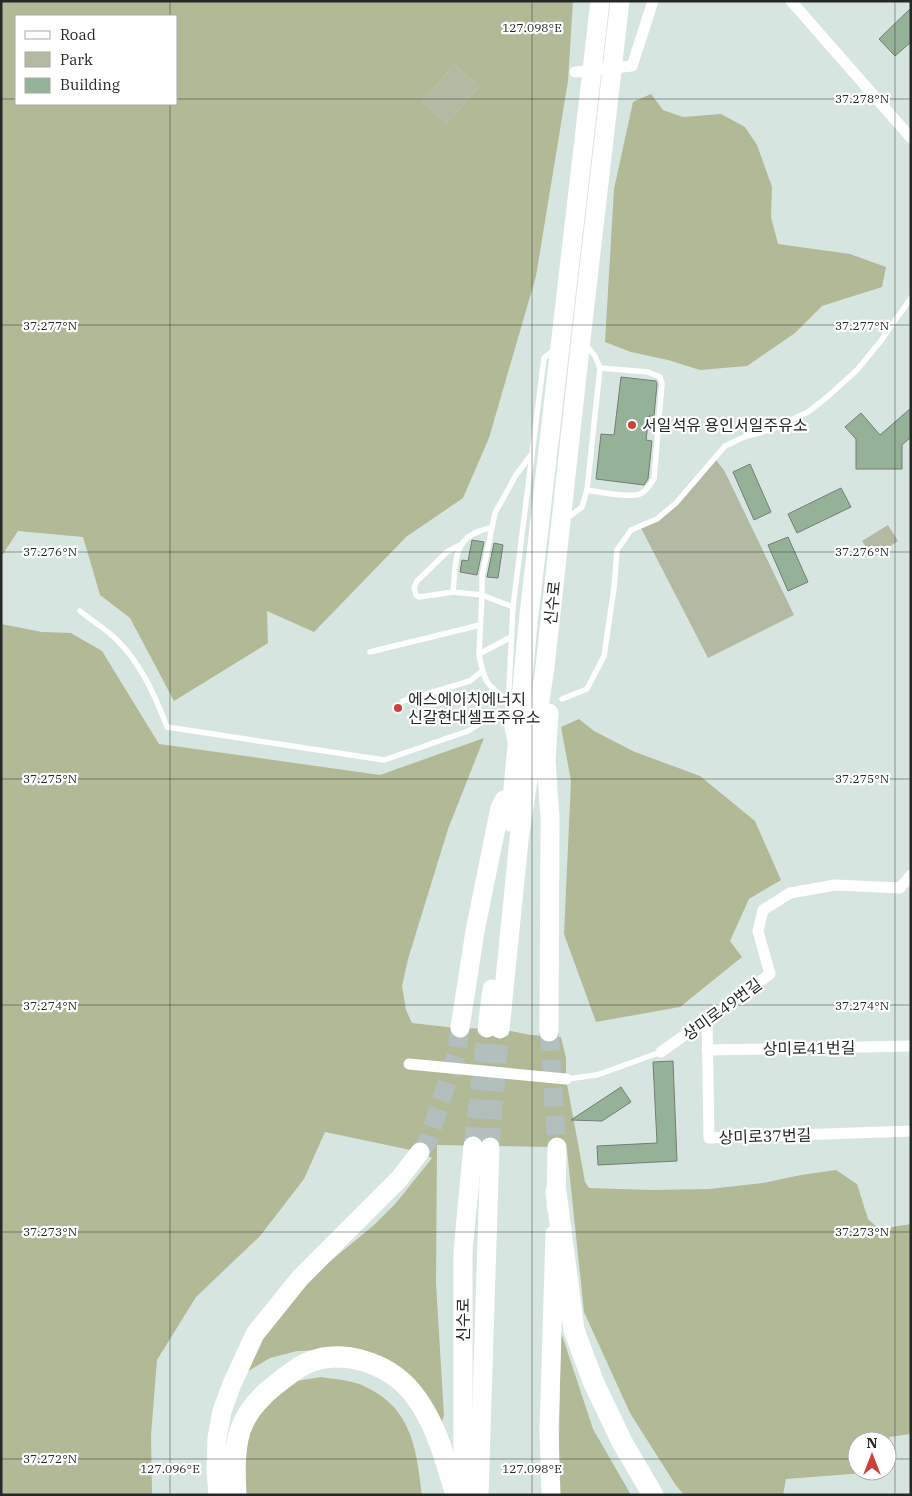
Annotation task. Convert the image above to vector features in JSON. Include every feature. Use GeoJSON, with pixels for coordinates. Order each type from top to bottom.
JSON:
{"type":"FeatureCollection","features":[{"type":"Feature","properties":{"kind":"highway"},"geometry":{"type":"LineString","coordinates":[[556,1192],[574,1330],[593,1381],[622,1442],[653,1495]]}},
{"type":"Feature","properties":{"kind":"highway"},"geometry":{"type":"LineString","coordinates":[[236,1495],[236,1458],[240,1430],[252,1408],[287,1375],[307,1364],[326,1358],[352,1358],[384,1368],[411,1390],[428,1415],[438,1437],[456,1495]]}},
{"type":"Feature","properties":{"kind":"main road","name":"신수로"},"geometry":{"type":"LineString","coordinates":[[600,1],[528,623],[501,913],[493,1028],[544,667],[620,1]]}},
{"type":"Feature","properties":{"kind":"main road"},"geometry":{"type":"LineString","coordinates":[[544,667],[549,700],[546,761],[550,818],[549,1032]]}},
{"type":"Feature","properties":{"kind":"main road"},"geometry":{"type":"LineString","coordinates":[[460,1028],[475,931],[500,808],[515,775]]}},
{"type":"Feature","properties":{"kind":"main road","name":"신수로"},"geometry":{"type":"LineString","coordinates":[[463,1495],[463,1251],[481,1146],[479,1495]]}},
{"type":"Feature","properties":{"kind":"main road"},"geometry":{"type":"LineString","coordinates":[[551,1495],[549,1430],[557,1147]]}},
{"type":"Feature","properties":{"kind":"main road"},"geometry":{"type":"LineString","coordinates":[[218,1495],[216,1471],[217,1438],[222,1411],[255,1334],[300,1278],[399,1179],[420,1152]]}},
{"type":"Feature","properties":{"kind":"street"},"geometry":{"type":"LineString","coordinates":[[575,72],[632,66],[653,1]]}},
{"type":"Feature","properties":{"kind":"street"},"geometry":{"type":"LineString","coordinates":[[793,2],[911,138]]}},
{"type":"Feature","properties":{"kind":"street","name":"상미로49번길"},"geometry":{"type":"LineString","coordinates":[[661,1052],[770,974],[758,932],[763,910],[790,893],[835,885],[900,888],[911,875]]}},
{"type":"Feature","properties":{"kind":"street","name":"상미로37번길"},"geometry":{"type":"LineString","coordinates":[[707,1018],[709,1138],[911,1131]]}},
{"type":"Feature","properties":{"kind":"street","name":"상미로41번길"},"geometry":{"type":"LineString","coordinates":[[707,1050],[911,1046]]}},
{"type":"Feature","properties":{"kind":"street"},"geometry":{"type":"LineString","coordinates":[[409,1064],[566,1079]]}},
{"type":"Feature","properties":{"kind":"lane"},"geometry":{"type":"LineString","coordinates":[[562,699],[587,689],[604,656],[614,588],[617,550],[632,530],[657,519],[676,503],[692,487],[708,464],[725,446],[744,437],[772,429],[808,412],[826,398],[857,370],[880,342],[911,298]]}},
{"type":"Feature","properties":{"kind":"lane"},"geometry":{"type":"LineString","coordinates":[[561,523],[582,507],[587,490],[600,368],[595,356],[581,339]]}},
{"type":"Feature","properties":{"kind":"lane"},"geometry":{"type":"LineString","coordinates":[[515,775],[507,727],[513,607],[544,358],[560,345]]}},
{"type":"Feature","properties":{"kind":"lane"},"geometry":{"type":"LineString","coordinates":[[587,490],[639,494],[648,488],[654,478],[662,383],[660,377],[648,372],[600,368]]}},
{"type":"Feature","properties":{"kind":"lane"},"geometry":{"type":"LineString","coordinates":[[508,701],[489,686],[482,671],[480,626],[482,576],[495,513],[516,475],[532,453]]}},
{"type":"Feature","properties":{"kind":"lane"},"geometry":{"type":"LineString","coordinates":[[492,527],[472,534],[460,545],[447,552],[417,581],[414,588],[416,595],[419,597],[453,592],[482,595],[513,607]]}},
{"type":"Feature","properties":{"kind":"lane"},"geometry":{"type":"LineString","coordinates":[[453,592],[460,545]]}},
{"type":"Feature","properties":{"kind":"lane"},"geometry":{"type":"LineString","coordinates":[[80,611],[116,639],[138,664],[157,701],[167,726],[384,760],[468,731],[487,719]]}},
{"type":"Feature","properties":{"kind":"lane"},"geometry":{"type":"LineString","coordinates":[[370,652],[480,626]]}},
{"type":"Feature","properties":{"kind":"lane"},"geometry":{"type":"LineString","coordinates":[[480,654],[511,638]]}},
{"type":"Feature","properties":{"kind":"lane"},"geometry":{"type":"LineString","coordinates":[[403,701],[470,680],[482,671]]}},
{"type":"Feature","properties":{"kind":"lane"},"geometry":{"type":"LineString","coordinates":[[566,1079],[596,1075],[661,1052]]}},
{"type":"Feature","properties":{"kind":"green space"},"geometry":{"type":"Polygon","coordinates":[[[1,1],[573,1],[568,81],[536,276],[489,438],[463,498],[406,537],[314,632],[267,611],[268,643],[174,701],[130,618],[100,595],[83,537],[18,531],[1,557],[1,1]],[[454,65],[422,102],[447,123],[479,86],[454,65]]]}},
{"type":"Feature","properties":{"kind":"green space"},"geometry":{"type":"Polygon","coordinates":[[[454,65],[479,86],[447,123],[422,102],[454,65]]]}},
{"type":"Feature","properties":{"kind":"green space"},"geometry":{"type":"Polygon","coordinates":[[[651,94],[663,110],[683,117],[721,114],[745,127],[757,145],[772,187],[771,217],[778,244],[850,254],[886,267],[882,287],[822,306],[795,333],[747,366],[700,370],[668,360],[631,352],[605,342],[614,189],[633,102],[651,94]]]}},
{"type":"Feature","properties":{"kind":"green space"},"geometry":{"type":"Polygon","coordinates":[[[714,457],[725,472],[794,615],[708,658],[640,526],[673,505],[690,488],[714,457]]]}},
{"type":"Feature","properties":{"kind":"green space"},"geometry":{"type":"Polygon","coordinates":[[[888,525],[898,541],[872,558],[862,541],[888,525]]]}},
{"type":"Feature","properties":{"kind":"green space"},"geometry":{"type":"Polygon","coordinates":[[[1,624],[42,632],[71,633],[102,651],[159,744],[380,775],[484,738],[448,829],[408,959],[402,986],[406,1010],[412,1023],[456,1028],[500,1029],[531,1035],[561,1037],[566,1058],[566,1079],[585,1182],[589,1188],[709,1189],[763,1183],[836,1170],[857,1184],[868,1219],[879,1229],[911,1224],[911,1434],[897,1436],[897,1431],[847,1431],[847,1474],[786,1479],[783,1495],[684,1495],[630,1413],[584,1312],[567,1150],[557,1147],[437,1145],[436,1283],[444,1416],[440,1426],[412,1387],[325,1350],[297,1351],[270,1358],[245,1373],[247,1346],[310,1278],[374,1225],[396,1203],[432,1158],[420,1152],[325,1132],[304,1179],[260,1236],[196,1297],[157,1360],[151,1435],[152,1495],[1,1495],[1,624]]]}},
{"type":"Feature","properties":{"kind":"green space"},"geometry":{"type":"Polygon","coordinates":[[[579,719],[594,731],[635,752],[700,776],[755,821],[781,880],[749,899],[730,941],[742,957],[680,1007],[596,1022],[564,934],[571,781],[561,727],[579,719]]]}},
{"type":"Feature","properties":{"kind":"green space"},"geometry":{"type":"Polygon","coordinates":[[[561,1332],[593,1429],[631,1495],[558,1495],[561,1332]]]}},
{"type":"Feature","properties":{"kind":"green space"},"geometry":{"type":"Polygon","coordinates":[[[321,1377],[359,1384],[390,1403],[400,1415],[413,1443],[422,1495],[242,1495],[240,1436],[290,1382],[321,1377]]]}},
{"type":"Feature","properties":{"kind":"building"},"geometry":{"type":"Polygon","coordinates":[[[911,8],[911,42],[895,56],[879,39],[911,8]]]}},
{"type":"Feature","properties":{"kind":"building","name":"서일석유 용인서일주유소"},"geometry":{"type":"Polygon","coordinates":[[[621,377],[656,381],[657,384],[654,416],[649,416],[646,440],[652,441],[648,479],[644,485],[596,479],[601,434],[614,435],[621,377]]]}},
{"type":"Feature","properties":{"kind":"building"},"geometry":{"type":"Polygon","coordinates":[[[911,408],[911,437],[902,445],[902,469],[856,469],[856,439],[845,427],[861,413],[880,435],[911,408]]]}},
{"type":"Feature","properties":{"kind":"building"},"geometry":{"type":"Polygon","coordinates":[[[750,464],[771,512],[754,520],[733,472],[750,464]]]}},
{"type":"Feature","properties":{"kind":"building"},"geometry":{"type":"Polygon","coordinates":[[[841,488],[851,507],[797,533],[788,514],[841,488]]]}},
{"type":"Feature","properties":{"kind":"building"},"geometry":{"type":"Polygon","coordinates":[[[788,537],[808,582],[788,591],[768,545],[788,537]]]}},
{"type":"Feature","properties":{"kind":"building"},"geometry":{"type":"Polygon","coordinates":[[[472,540],[484,542],[477,575],[460,572],[462,560],[468,561],[472,540]]]}},
{"type":"Feature","properties":{"kind":"building"},"geometry":{"type":"Polygon","coordinates":[[[494,543],[503,545],[498,578],[487,577],[494,543]]]}},
{"type":"Feature","properties":{"kind":"building"},"geometry":{"type":"Polygon","coordinates":[[[673,1061],[677,1161],[598,1165],[597,1146],[657,1143],[653,1062],[673,1061]]]}},
{"type":"Feature","properties":{"kind":"building"},"geometry":{"type":"Polygon","coordinates":[[[621,1087],[631,1102],[602,1121],[571,1120],[621,1087]]]}},
{"type":"Feature","properties":{"kind":"tunnel"},"geometry":{"type":"LineString","coordinates":[[420,1152],[428,1141],[457,1052],[460,1028]]}},
{"type":"Feature","properties":{"kind":"tunnel"},"geometry":{"type":"LineString","coordinates":[[473,1146],[487,1028]]}},
{"type":"Feature","properties":{"kind":"tunnel"},"geometry":{"type":"LineString","coordinates":[[490,1147],[500,1029]]}},
{"type":"Feature","properties":{"kind":"tunnel"},"geometry":{"type":"LineString","coordinates":[[549,1032],[557,1147]]}},
{"type":"Feature","properties":{"kind":"place","name":"서일석유 용인서일주유소"},"geometry":{"type":"Point","coordinates":[632,425]}},
{"type":"Feature","properties":{"kind":"place","name":"에스에이치에너지 신갈현대셀프주유소"},"geometry":{"type":"Point","coordinates":[398,708]}}]}
